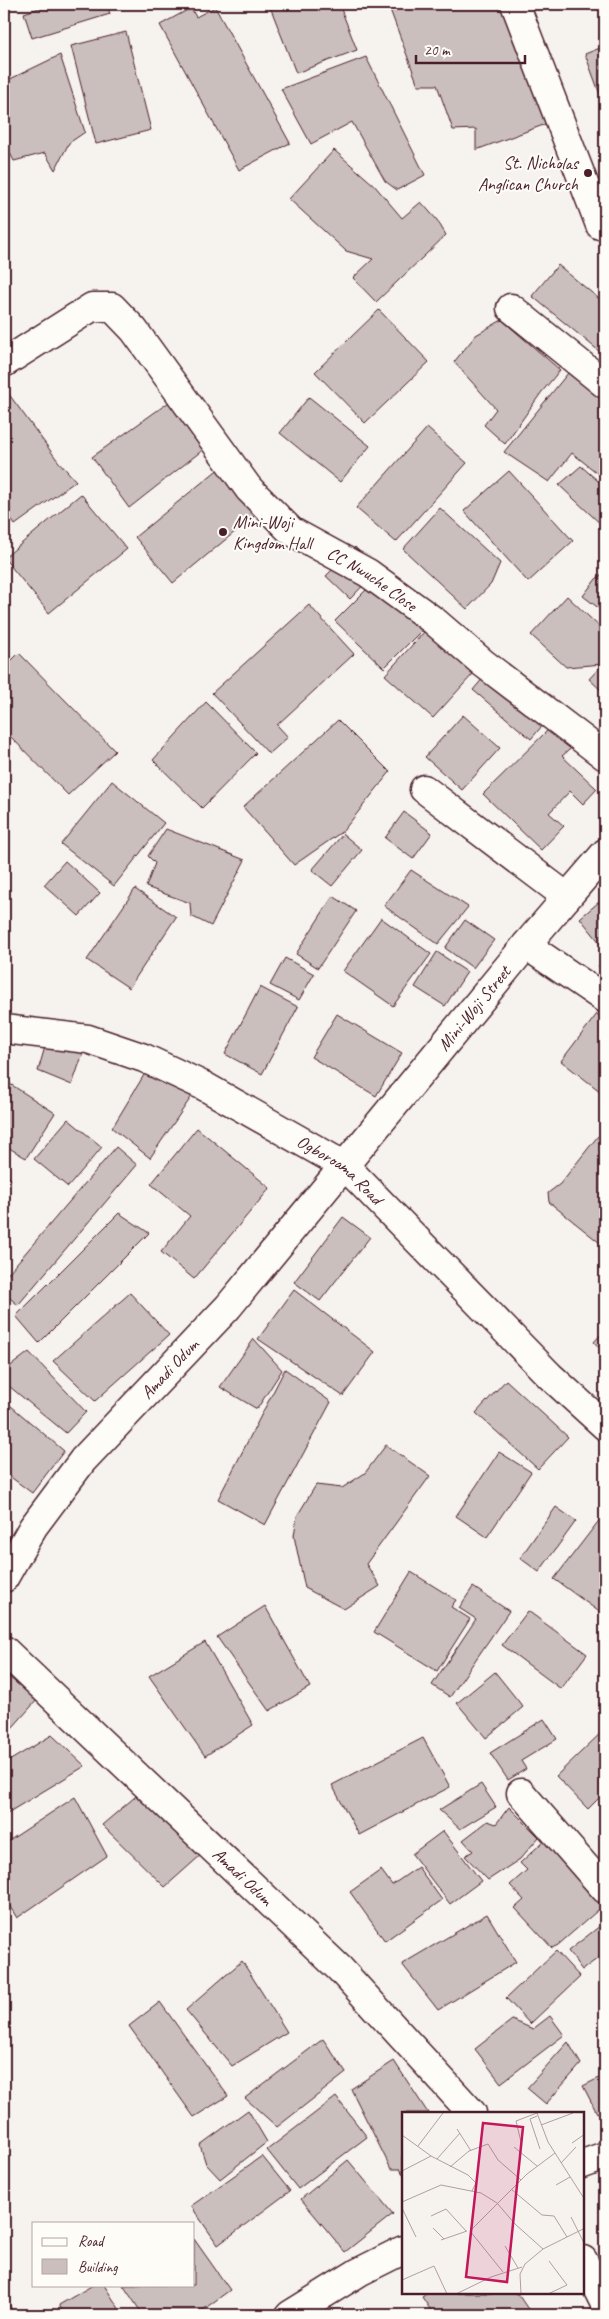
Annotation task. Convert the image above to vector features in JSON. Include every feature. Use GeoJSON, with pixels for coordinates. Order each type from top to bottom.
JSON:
{"type":"FeatureCollection","features":[{"type":"Feature","properties":{"kind":"street"},"geometry":{"type":"LineString","coordinates":[[515,4],[600,224]]}},
{"type":"Feature","properties":{"kind":"street","name":"CC Nwuche Close"},"geometry":{"type":"LineString","coordinates":[[4,363],[92,307],[112,307],[134,330],[249,489],[291,531],[368,573],[434,621],[483,663],[605,756]]}},
{"type":"Feature","properties":{"kind":"street"},"geometry":{"type":"LineString","coordinates":[[511,308],[605,384]]}},
{"type":"Feature","properties":{"kind":"street"},"geometry":{"type":"LineString","coordinates":[[424,789],[567,897]]}},
{"type":"Feature","properties":{"kind":"street","name":"Mini-Woji Street"},"geometry":{"type":"LineString","coordinates":[[345,1166],[526,945],[605,853]]}},
{"type":"Feature","properties":{"kind":"street"},"geometry":{"type":"LineString","coordinates":[[526,945],[605,999]]}},
{"type":"Feature","properties":{"kind":"street","name":"Ogboroama Road"},"geometry":{"type":"LineString","coordinates":[[4,1029],[88,1039],[144,1058],[204,1086],[345,1166],[550,1376],[605,1426]]}},
{"type":"Feature","properties":{"kind":"street","name":"Amadi Odum"},"geometry":{"type":"LineString","coordinates":[[4,1578],[33,1526],[83,1460],[228,1307],[345,1166]]}},
{"type":"Feature","properties":{"kind":"street","name":"Amadi Odum"},"geometry":{"type":"LineString","coordinates":[[4,1650],[340,1969],[471,2112]]}},
{"type":"Feature","properties":{"kind":"street"},"geometry":{"type":"LineString","coordinates":[[521,1793],[605,1889]]}},
{"type":"Feature","properties":{"kind":"street"},"geometry":{"type":"LineString","coordinates":[[584,2164],[605,2156]]}},
{"type":"Feature","properties":{"kind":"street"},"geometry":{"type":"LineString","coordinates":[[290,2315],[359,2272],[402,2250]]}},
{"type":"Feature","properties":{"kind":"street"},"geometry":{"type":"LineString","coordinates":[[584,2262],[605,2304]]}},
{"type":"Feature","properties":{"kind":"building"},"geometry":{"type":"Polygon","coordinates":[[[52,4],[107,4],[110,14],[32,38],[24,13],[52,4]]]}},
{"type":"Feature","properties":{"kind":"building"},"geometry":{"type":"Polygon","coordinates":[[[269,4],[339,4],[357,50],[296,73],[269,4]]]}},
{"type":"Feature","properties":{"kind":"building"},"geometry":{"type":"Polygon","coordinates":[[[388,4],[501,4],[546,124],[476,150],[476,129],[453,130],[437,85],[418,85],[388,4]]]}},
{"type":"Feature","properties":{"kind":"building"},"geometry":{"type":"Polygon","coordinates":[[[215,7],[290,143],[239,170],[160,25],[191,8],[196,17],[215,7]]]}},
{"type":"Feature","properties":{"kind":"building"},"geometry":{"type":"Polygon","coordinates":[[[126,32],[151,130],[96,144],[71,46],[126,32]]]}},
{"type":"Feature","properties":{"kind":"building"},"geometry":{"type":"Polygon","coordinates":[[[605,46],[605,108],[585,54],[605,46]]]}},
{"type":"Feature","properties":{"kind":"building"},"geometry":{"type":"Polygon","coordinates":[[[60,55],[85,132],[69,143],[55,170],[45,153],[14,161],[4,141],[4,82],[60,55]]]}},
{"type":"Feature","properties":{"kind":"building"},"geometry":{"type":"Polygon","coordinates":[[[366,57],[425,175],[397,190],[385,181],[352,122],[311,144],[281,89],[366,57]]]}},
{"type":"Feature","properties":{"kind":"building"},"geometry":{"type":"Polygon","coordinates":[[[334,150],[374,185],[402,218],[421,202],[437,220],[446,235],[376,302],[353,278],[373,259],[346,251],[289,199],[334,150]]]}},
{"type":"Feature","properties":{"kind":"building"},"geometry":{"type":"Polygon","coordinates":[[[558,265],[603,302],[605,300],[605,356],[532,296],[558,265]]]}},
{"type":"Feature","properties":{"kind":"building"},"geometry":{"type":"Polygon","coordinates":[[[379,310],[429,362],[365,423],[315,372],[379,310]]]}},
{"type":"Feature","properties":{"kind":"building"},"geometry":{"type":"Polygon","coordinates":[[[502,320],[560,370],[541,393],[505,444],[484,425],[496,409],[454,362],[476,335],[502,320]]]}},
{"type":"Feature","properties":{"kind":"building"},"geometry":{"type":"Polygon","coordinates":[[[568,373],[605,402],[605,479],[572,453],[549,482],[504,452],[568,373]]]}},
{"type":"Feature","properties":{"kind":"building"},"geometry":{"type":"Polygon","coordinates":[[[8,393],[58,461],[76,481],[15,525],[4,508],[4,396],[8,393]]]}},
{"type":"Feature","properties":{"kind":"building"},"geometry":{"type":"Polygon","coordinates":[[[309,397],[370,446],[340,482],[280,433],[309,397]]]}},
{"type":"Feature","properties":{"kind":"building"},"geometry":{"type":"Polygon","coordinates":[[[172,400],[204,449],[129,508],[92,457],[172,400]]]}},
{"type":"Feature","properties":{"kind":"building"},"geometry":{"type":"Polygon","coordinates":[[[427,428],[467,463],[396,542],[356,508],[427,428]]]}},
{"type":"Feature","properties":{"kind":"building"},"geometry":{"type":"Polygon","coordinates":[[[581,466],[605,487],[605,528],[559,485],[581,466]]]}},
{"type":"Feature","properties":{"kind":"building"},"geometry":{"type":"Polygon","coordinates":[[[221,467],[259,512],[173,583],[135,537],[221,467]]]}},
{"type":"Feature","properties":{"kind":"building"},"geometry":{"type":"Polygon","coordinates":[[[509,471],[573,541],[528,582],[464,511],[509,471]]]}},
{"type":"Feature","properties":{"kind":"building"},"geometry":{"type":"Polygon","coordinates":[[[81,494],[127,549],[49,613],[4,558],[81,494]]]}},
{"type":"Feature","properties":{"kind":"building"},"geometry":{"type":"Polygon","coordinates":[[[440,508],[500,563],[491,584],[467,609],[403,549],[440,508]]]}},
{"type":"Feature","properties":{"kind":"building"},"geometry":{"type":"Polygon","coordinates":[[[355,547],[378,570],[350,599],[326,576],[355,547]]]}},
{"type":"Feature","properties":{"kind":"building"},"geometry":{"type":"Polygon","coordinates":[[[383,573],[431,621],[384,668],[335,621],[383,573]]]}},
{"type":"Feature","properties":{"kind":"building"},"geometry":{"type":"Polygon","coordinates":[[[602,574],[605,577],[605,613],[583,596],[602,574]]]}},
{"type":"Feature","properties":{"kind":"building"},"geometry":{"type":"Polygon","coordinates":[[[567,596],[605,632],[605,694],[589,679],[603,664],[566,667],[531,635],[567,596]]]}},
{"type":"Feature","properties":{"kind":"building"},"geometry":{"type":"Polygon","coordinates":[[[309,605],[354,654],[277,725],[288,737],[269,754],[212,693],[309,605]]]}},
{"type":"Feature","properties":{"kind":"building"},"geometry":{"type":"Polygon","coordinates":[[[434,621],[483,663],[433,718],[385,675],[434,621]]]}},
{"type":"Feature","properties":{"kind":"building"},"geometry":{"type":"Polygon","coordinates":[[[19,653],[115,751],[68,795],[4,730],[4,668],[19,653]]]}},
{"type":"Feature","properties":{"kind":"building"},"geometry":{"type":"Polygon","coordinates":[[[490,670],[548,719],[531,739],[473,690],[490,670]]]}},
{"type":"Feature","properties":{"kind":"building"},"geometry":{"type":"Polygon","coordinates":[[[206,702],[256,753],[202,808],[153,760],[206,702]]]}},
{"type":"Feature","properties":{"kind":"building"},"geometry":{"type":"Polygon","coordinates":[[[463,715],[500,748],[462,790],[425,757],[463,715]]]}},
{"type":"Feature","properties":{"kind":"building"},"geometry":{"type":"Polygon","coordinates":[[[338,720],[390,772],[343,831],[294,865],[243,807],[338,720]]]}},
{"type":"Feature","properties":{"kind":"building"},"geometry":{"type":"Polygon","coordinates":[[[552,726],[575,745],[562,756],[597,789],[583,804],[570,791],[549,813],[564,826],[541,850],[483,794],[552,726]]]}},
{"type":"Feature","properties":{"kind":"building"},"geometry":{"type":"Polygon","coordinates":[[[112,781],[164,823],[114,886],[61,844],[112,781]]]}},
{"type":"Feature","properties":{"kind":"building"},"geometry":{"type":"Polygon","coordinates":[[[404,812],[432,833],[413,859],[385,838],[404,812]]]}},
{"type":"Feature","properties":{"kind":"building"},"geometry":{"type":"Polygon","coordinates":[[[166,829],[245,860],[211,926],[191,916],[190,903],[146,887],[155,863],[148,856],[166,829]]]}},
{"type":"Feature","properties":{"kind":"building"},"geometry":{"type":"Polygon","coordinates":[[[343,834],[362,850],[332,886],[312,870],[343,834]]]}},
{"type":"Feature","properties":{"kind":"building"},"geometry":{"type":"Polygon","coordinates":[[[65,861],[100,893],[79,916],[44,885],[65,861]]]}},
{"type":"Feature","properties":{"kind":"building"},"geometry":{"type":"Polygon","coordinates":[[[411,870],[468,907],[438,944],[384,906],[411,870]]]}},
{"type":"Feature","properties":{"kind":"building"},"geometry":{"type":"Polygon","coordinates":[[[135,889],[176,917],[129,988],[87,960],[135,889]]]}},
{"type":"Feature","properties":{"kind":"building"},"geometry":{"type":"Polygon","coordinates":[[[333,896],[356,911],[318,968],[296,954],[333,896]]]}},
{"type":"Feature","properties":{"kind":"building"},"geometry":{"type":"Polygon","coordinates":[[[605,897],[605,949],[580,918],[605,897]]]}},
{"type":"Feature","properties":{"kind":"building"},"geometry":{"type":"Polygon","coordinates":[[[381,918],[431,954],[393,1006],[343,971],[381,918]]]}},
{"type":"Feature","properties":{"kind":"building"},"geometry":{"type":"Polygon","coordinates":[[[465,920],[494,940],[473,968],[445,948],[465,920]]]}},
{"type":"Feature","properties":{"kind":"building"},"geometry":{"type":"Polygon","coordinates":[[[437,952],[467,972],[445,1006],[415,987],[437,952]]]}},
{"type":"Feature","properties":{"kind":"building"},"geometry":{"type":"Polygon","coordinates":[[[285,958],[314,974],[299,1000],[270,985],[285,958]]]}},
{"type":"Feature","properties":{"kind":"building"},"geometry":{"type":"Polygon","coordinates":[[[605,961],[605,971],[598,966],[605,961]]]}},
{"type":"Feature","properties":{"kind":"building"},"geometry":{"type":"Polygon","coordinates":[[[260,987],[298,1007],[262,1074],[225,1054],[260,987]]]}},
{"type":"Feature","properties":{"kind":"building"},"geometry":{"type":"Polygon","coordinates":[[[337,1014],[402,1053],[376,1096],[311,1057],[337,1014]]]}},
{"type":"Feature","properties":{"kind":"building"},"geometry":{"type":"Polygon","coordinates":[[[597,1014],[605,1020],[605,1095],[561,1061],[597,1014]]]}},
{"type":"Feature","properties":{"kind":"building"},"geometry":{"type":"Polygon","coordinates":[[[47,1040],[83,1053],[72,1085],[38,1071],[47,1040]]]}},
{"type":"Feature","properties":{"kind":"building"},"geometry":{"type":"Polygon","coordinates":[[[147,1070],[192,1096],[150,1158],[112,1128],[147,1070]]]}},
{"type":"Feature","properties":{"kind":"building"},"geometry":{"type":"Polygon","coordinates":[[[4,1080],[55,1113],[26,1158],[4,1145],[4,1080]]]}},
{"type":"Feature","properties":{"kind":"building"},"geometry":{"type":"Polygon","coordinates":[[[68,1119],[102,1147],[68,1187],[34,1159],[68,1119]]]}},
{"type":"Feature","properties":{"kind":"building"},"geometry":{"type":"Polygon","coordinates":[[[197,1128],[270,1188],[194,1279],[161,1252],[190,1216],[151,1184],[197,1128]]]}},
{"type":"Feature","properties":{"kind":"building"},"geometry":{"type":"Polygon","coordinates":[[[598,1136],[605,1142],[605,1247],[549,1202],[548,1193],[560,1184],[598,1136]]]}},
{"type":"Feature","properties":{"kind":"building"},"geometry":{"type":"Polygon","coordinates":[[[116,1147],[137,1165],[18,1305],[4,1293],[4,1278],[116,1147]]]}},
{"type":"Feature","properties":{"kind":"building"},"geometry":{"type":"Polygon","coordinates":[[[4,1173],[11,1179],[4,1187],[4,1173]]]}},
{"type":"Feature","properties":{"kind":"building"},"geometry":{"type":"Polygon","coordinates":[[[119,1213],[149,1233],[39,1343],[16,1316],[119,1213]]]}},
{"type":"Feature","properties":{"kind":"building"},"geometry":{"type":"Polygon","coordinates":[[[343,1217],[370,1237],[320,1301],[294,1282],[343,1217]]]}},
{"type":"Feature","properties":{"kind":"building"},"geometry":{"type":"Polygon","coordinates":[[[294,1290],[375,1352],[343,1396],[258,1339],[294,1290]]]}},
{"type":"Feature","properties":{"kind":"building"},"geometry":{"type":"Polygon","coordinates":[[[130,1293],[169,1335],[95,1401],[53,1361],[130,1293]]]}},
{"type":"Feature","properties":{"kind":"building"},"geometry":{"type":"Polygon","coordinates":[[[605,1330],[605,1354],[594,1342],[605,1330]]]}},
{"type":"Feature","properties":{"kind":"building"},"geometry":{"type":"Polygon","coordinates":[[[254,1339],[282,1370],[257,1409],[220,1387],[254,1339]]]}},
{"type":"Feature","properties":{"kind":"building"},"geometry":{"type":"Polygon","coordinates":[[[29,1352],[86,1412],[66,1433],[4,1382],[4,1371],[29,1352]]]}},
{"type":"Feature","properties":{"kind":"building"},"geometry":{"type":"Polygon","coordinates":[[[285,1369],[331,1402],[265,1525],[218,1499],[285,1369]]]}},
{"type":"Feature","properties":{"kind":"building"},"geometry":{"type":"Polygon","coordinates":[[[506,1380],[568,1437],[538,1469],[476,1413],[506,1380]]]}},
{"type":"Feature","properties":{"kind":"building"},"geometry":{"type":"Polygon","coordinates":[[[4,1400],[64,1451],[32,1493],[4,1472],[4,1400]]]}},
{"type":"Feature","properties":{"kind":"building"},"geometry":{"type":"Polygon","coordinates":[[[386,1445],[430,1476],[366,1564],[380,1586],[344,1609],[305,1588],[294,1536],[297,1516],[316,1485],[342,1488],[365,1473],[386,1445]]]}},
{"type":"Feature","properties":{"kind":"building"},"geometry":{"type":"Polygon","coordinates":[[[499,1452],[531,1472],[487,1537],[456,1516],[499,1452]]]}},
{"type":"Feature","properties":{"kind":"building"},"geometry":{"type":"Polygon","coordinates":[[[556,1507],[576,1521],[539,1572],[520,1558],[556,1507]]]}},
{"type":"Feature","properties":{"kind":"building"},"geometry":{"type":"Polygon","coordinates":[[[601,1518],[605,1522],[605,1616],[554,1579],[601,1518]]]}},
{"type":"Feature","properties":{"kind":"building"},"geometry":{"type":"Polygon","coordinates":[[[411,1572],[456,1600],[451,1607],[470,1619],[437,1671],[374,1632],[411,1572]]]}},
{"type":"Feature","properties":{"kind":"building"},"geometry":{"type":"Polygon","coordinates":[[[473,1587],[509,1611],[450,1697],[432,1685],[476,1619],[459,1608],[473,1587]]]}},
{"type":"Feature","properties":{"kind":"building"},"geometry":{"type":"Polygon","coordinates":[[[265,1606],[310,1687],[269,1711],[217,1637],[265,1606]]]}},
{"type":"Feature","properties":{"kind":"building"},"geometry":{"type":"Polygon","coordinates":[[[528,1611],[587,1654],[561,1689],[502,1645],[528,1611]]]}},
{"type":"Feature","properties":{"kind":"building"},"geometry":{"type":"Polygon","coordinates":[[[205,1642],[253,1725],[205,1756],[149,1676],[205,1642]]]}},
{"type":"Feature","properties":{"kind":"building"},"geometry":{"type":"Polygon","coordinates":[[[495,1672],[523,1707],[486,1738],[457,1703],[495,1672]]]}},
{"type":"Feature","properties":{"kind":"building"},"geometry":{"type":"Polygon","coordinates":[[[4,1673],[37,1700],[4,1737],[4,1673]]]}},
{"type":"Feature","properties":{"kind":"building"},"geometry":{"type":"Polygon","coordinates":[[[544,1719],[557,1739],[521,1761],[526,1769],[508,1780],[490,1753],[544,1719]]]}},
{"type":"Feature","properties":{"kind":"building"},"geometry":{"type":"Polygon","coordinates":[[[605,1729],[605,1792],[588,1809],[556,1776],[605,1729]]]}},
{"type":"Feature","properties":{"kind":"building"},"geometry":{"type":"Polygon","coordinates":[[[52,1735],[85,1766],[4,1815],[4,1764],[52,1735]]]}},
{"type":"Feature","properties":{"kind":"building"},"geometry":{"type":"Polygon","coordinates":[[[423,1738],[450,1787],[359,1835],[332,1785],[423,1738]]]}},
{"type":"Feature","properties":{"kind":"building"},"geometry":{"type":"Polygon","coordinates":[[[481,1784],[496,1807],[460,1829],[439,1810],[481,1784]]]}},
{"type":"Feature","properties":{"kind":"building"},"geometry":{"type":"Polygon","coordinates":[[[142,1791],[201,1855],[165,1887],[102,1825],[142,1791]]]}},
{"type":"Feature","properties":{"kind":"building"},"geometry":{"type":"Polygon","coordinates":[[[75,1797],[107,1856],[17,1918],[4,1897],[4,1844],[75,1797]]]}},
{"type":"Feature","properties":{"kind":"building"},"geometry":{"type":"Polygon","coordinates":[[[509,1807],[539,1837],[520,1859],[488,1880],[465,1856],[473,1851],[463,1840],[488,1821],[496,1824],[509,1807]]]}},
{"type":"Feature","properties":{"kind":"building"},"geometry":{"type":"Polygon","coordinates":[[[443,1831],[481,1881],[450,1904],[412,1854],[443,1831]]]}},
{"type":"Feature","properties":{"kind":"building"},"geometry":{"type":"Polygon","coordinates":[[[545,1840],[604,1905],[558,1945],[552,1948],[515,1908],[524,1900],[510,1885],[527,1870],[520,1863],[545,1840]]]}},
{"type":"Feature","properties":{"kind":"building"},"geometry":{"type":"Polygon","coordinates":[[[418,1867],[442,1900],[385,1941],[350,1892],[381,1870],[392,1885],[418,1867]]]}},
{"type":"Feature","properties":{"kind":"building"},"geometry":{"type":"Polygon","coordinates":[[[487,1914],[516,1962],[438,2010],[402,1964],[487,1914]]]}},
{"type":"Feature","properties":{"kind":"building"},"geometry":{"type":"Polygon","coordinates":[[[605,1922],[605,1953],[582,1970],[568,1951],[605,1922]]]}},
{"type":"Feature","properties":{"kind":"building"},"geometry":{"type":"Polygon","coordinates":[[[556,1951],[580,1977],[530,2024],[506,1998],[556,1951]]]}},
{"type":"Feature","properties":{"kind":"building"},"geometry":{"type":"Polygon","coordinates":[[[242,1961],[287,2032],[232,2066],[186,2010],[242,1961]]]}},
{"type":"Feature","properties":{"kind":"building"},"geometry":{"type":"Polygon","coordinates":[[[605,1996],[605,2014],[600,2001],[605,1996]]]}},
{"type":"Feature","properties":{"kind":"building"},"geometry":{"type":"Polygon","coordinates":[[[160,2002],[228,2096],[194,2117],[129,2026],[160,2002]]]}},
{"type":"Feature","properties":{"kind":"building"},"geometry":{"type":"Polygon","coordinates":[[[550,2016],[564,2035],[501,2083],[475,2049],[512,2020],[533,2029],[550,2016]]]}},
{"type":"Feature","properties":{"kind":"building"},"geometry":{"type":"Polygon","coordinates":[[[323,2039],[346,2073],[277,2127],[245,2098],[323,2039]]]}},
{"type":"Feature","properties":{"kind":"building"},"geometry":{"type":"Polygon","coordinates":[[[568,2042],[581,2064],[546,2104],[527,2088],[568,2042]]]}},
{"type":"Feature","properties":{"kind":"building"},"geometry":{"type":"Polygon","coordinates":[[[394,2061],[427,2112],[402,2112],[402,2172],[400,2169],[391,2169],[351,2089],[394,2061]]]}},
{"type":"Feature","properties":{"kind":"building"},"geometry":{"type":"Polygon","coordinates":[[[605,2075],[605,2110],[597,2113],[583,2086],[605,2075]]]}},
{"type":"Feature","properties":{"kind":"building"},"geometry":{"type":"Polygon","coordinates":[[[336,2097],[367,2137],[298,2189],[267,2150],[336,2097]]]}},
{"type":"Feature","properties":{"kind":"building"},"geometry":{"type":"Polygon","coordinates":[[[248,2110],[267,2142],[220,2179],[206,2164],[200,2145],[248,2110]]]}},
{"type":"Feature","properties":{"kind":"building"},"geometry":{"type":"Polygon","coordinates":[[[262,2156],[290,2191],[218,2245],[191,2206],[262,2156]]]}},
{"type":"Feature","properties":{"kind":"building"},"geometry":{"type":"Polygon","coordinates":[[[348,2160],[393,2214],[345,2252],[301,2199],[348,2160]]]}},
{"type":"Feature","properties":{"kind":"building"},"geometry":{"type":"Polygon","coordinates":[[[195,2240],[230,2290],[196,2315],[143,2315],[124,2286],[195,2286],[195,2240]]]}},
{"type":"Feature","properties":{"kind":"building"},"geometry":{"type":"Polygon","coordinates":[[[91,2286],[105,2286],[123,2315],[65,2315],[59,2305],[91,2286]]]}},
{"type":"Feature","properties":{"kind":"building"},"geometry":{"type":"Polygon","coordinates":[[[426,2294],[518,2294],[532,2315],[434,2315],[422,2297],[426,2294]]]}},
{"type":"Feature","properties":{"kind":"building"},"geometry":{"type":"Polygon","coordinates":[[[4,2296],[15,2315],[4,2315],[4,2296]]]}},
{"type":"Feature","properties":{"kind":"place","name":"St. Nicholas Anglican Church"},"geometry":{"type":"Point","coordinates":[588,173]}},
{"type":"Feature","properties":{"kind":"place","name":"Mini-Woji Kingdom Hall"},"geometry":{"type":"Point","coordinates":[223,532]}}]}
